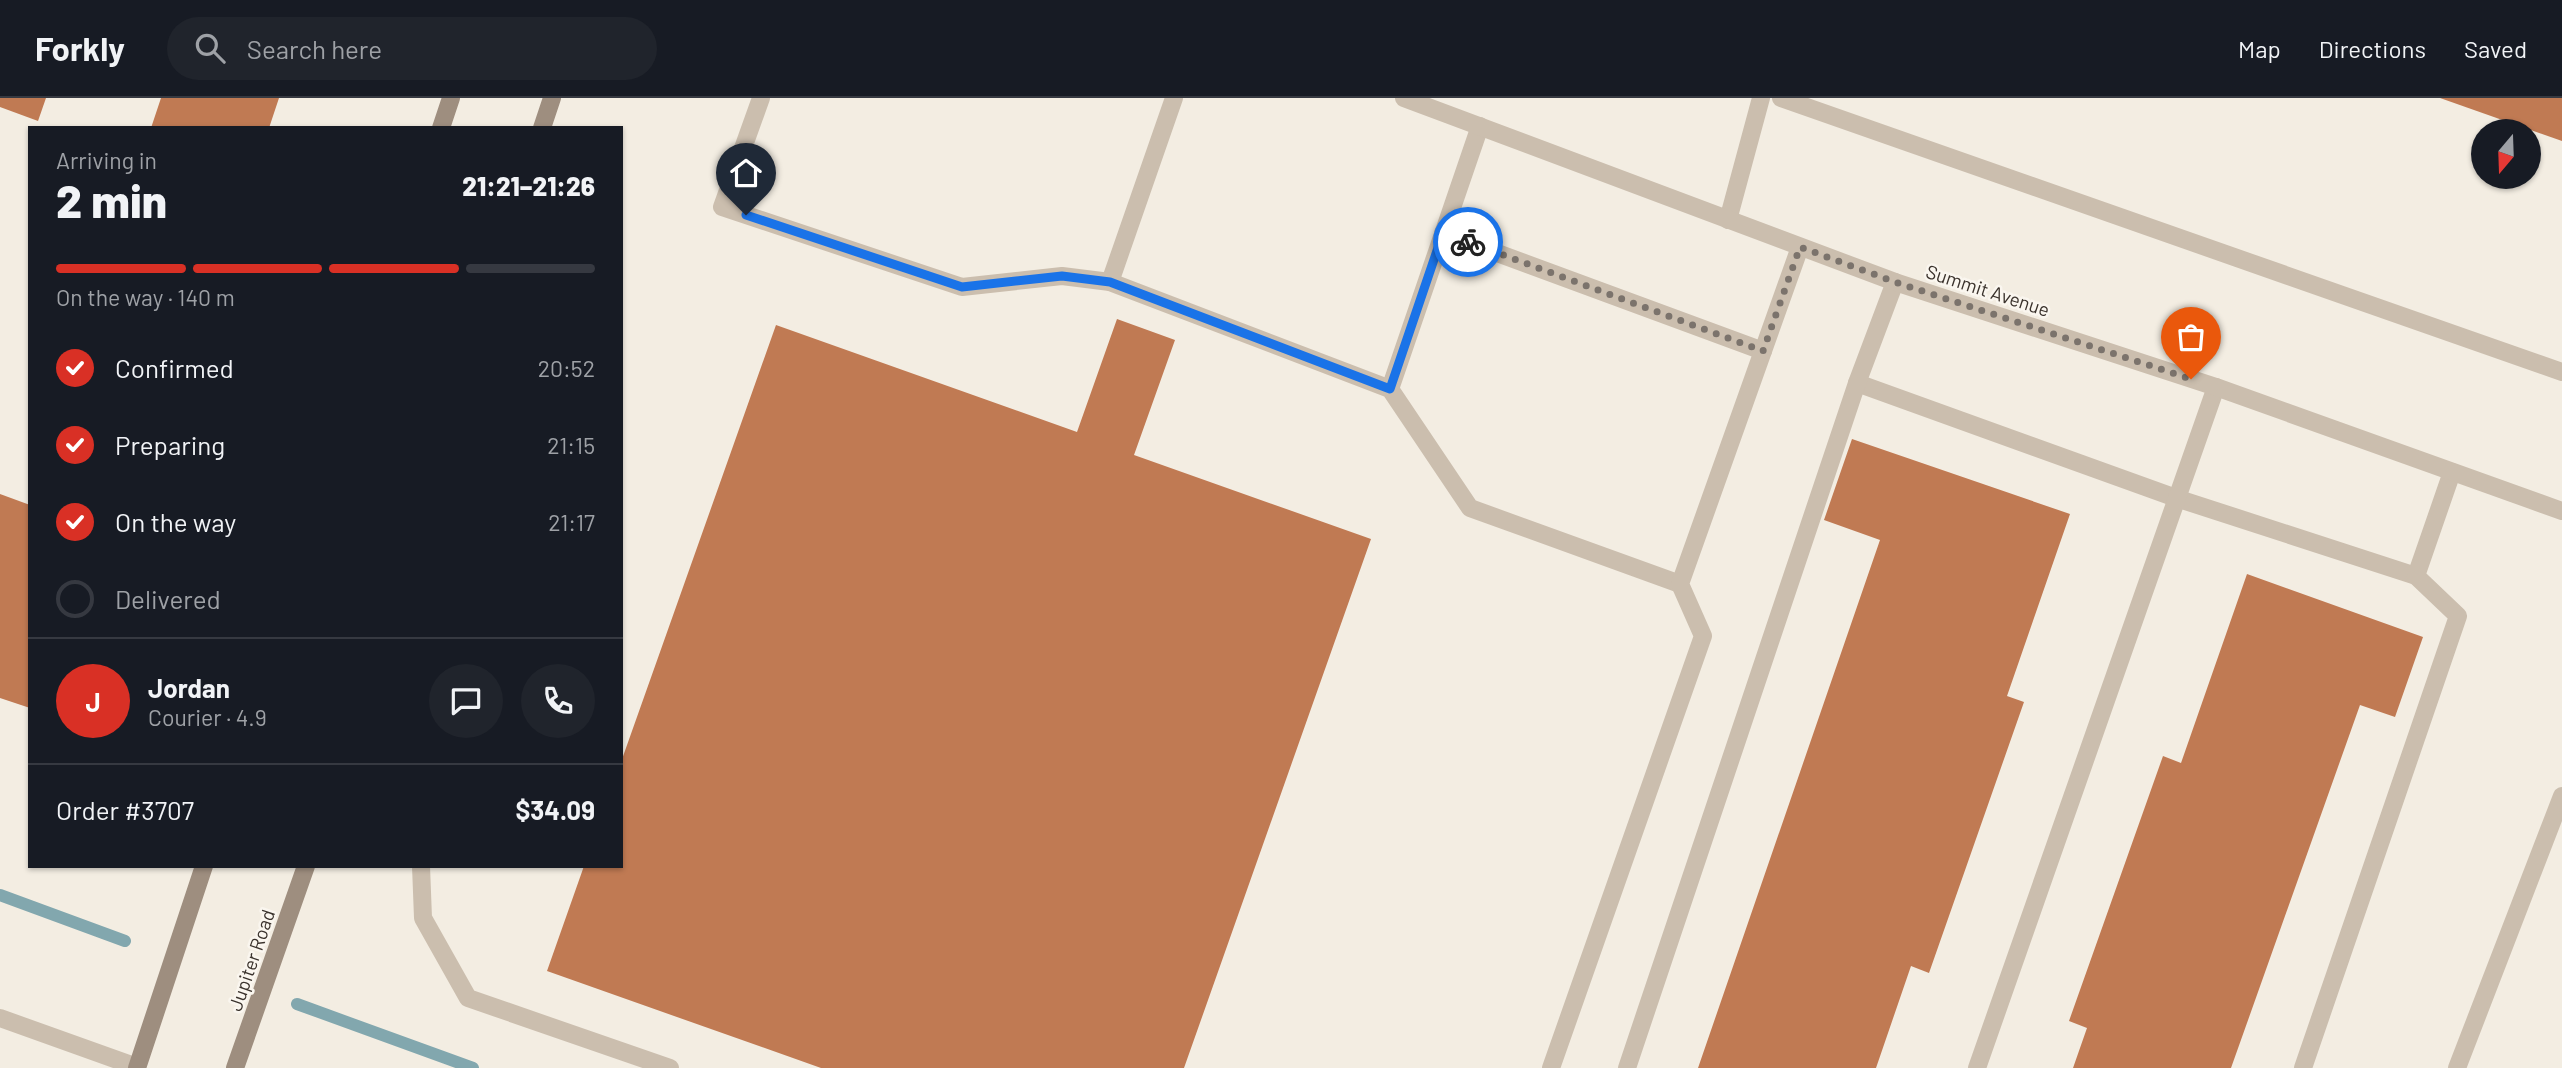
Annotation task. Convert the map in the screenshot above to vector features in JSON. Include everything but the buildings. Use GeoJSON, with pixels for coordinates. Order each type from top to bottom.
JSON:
{"type":"FeatureCollection","features":[{"type":"Feature","properties":{"kind":"main road"},"geometry":{"type":"LineString","coordinates":[[443,126],[451,98]]}},
{"type":"Feature","properties":{"kind":"main road"},"geometry":{"type":"LineString","coordinates":[[543,126],[552,98]]}},
{"type":"Feature","properties":{"kind":"main road"},"geometry":{"type":"LineString","coordinates":[[137,1068],[203,868]]}},
{"type":"Feature","properties":{"kind":"main road","name":"Jupiter Road"},"geometry":{"type":"LineString","coordinates":[[235,1068],[305,868]]}},
{"type":"Feature","properties":{"kind":"street"},"geometry":{"type":"LineString","coordinates":[[761,98],[722,208],[962,287],[1062,276],[1110,282],[1390,389],[1470,508],[1680,584]]}},
{"type":"Feature","properties":{"kind":"street"},"geometry":{"type":"LineString","coordinates":[[1110,282],[1174,98]]}},
{"type":"Feature","properties":{"kind":"street","name":"Summit Avenue"},"geometry":{"type":"LineString","coordinates":[[1404,98],[1895,282],[2216,387],[2562,511]]}},
{"type":"Feature","properties":{"kind":"street"},"geometry":{"type":"LineString","coordinates":[[1728,220],[1761,98]]}},
{"type":"Feature","properties":{"kind":"street"},"geometry":{"type":"LineString","coordinates":[[1782,98],[2562,372]]}},
{"type":"Feature","properties":{"kind":"street"},"geometry":{"type":"LineString","coordinates":[[1390,389],[1480,126]]}},
{"type":"Feature","properties":{"kind":"street"},"geometry":{"type":"LineString","coordinates":[[1443,233],[1763,351]]}},
{"type":"Feature","properties":{"kind":"street"},"geometry":{"type":"LineString","coordinates":[[1551,1068],[1703,636],[1680,584],[1800,247]]}},
{"type":"Feature","properties":{"kind":"street"},"geometry":{"type":"LineString","coordinates":[[1627,1068],[1857,383],[1895,282]]}},
{"type":"Feature","properties":{"kind":"street"},"geometry":{"type":"LineString","coordinates":[[1857,383],[2176,498],[2416,576],[2458,616],[2303,1068]]}},
{"type":"Feature","properties":{"kind":"street"},"geometry":{"type":"LineString","coordinates":[[1977,1068],[2216,387]]}},
{"type":"Feature","properties":{"kind":"street"},"geometry":{"type":"LineString","coordinates":[[2416,576],[2452,472]]}},
{"type":"Feature","properties":{"kind":"street"},"geometry":{"type":"LineString","coordinates":[[2457,1068],[2562,796]]}},
{"type":"Feature","properties":{"kind":"street"},"geometry":{"type":"LineString","coordinates":[[421,868],[423,918],[468,998],[670,1068]]}},
{"type":"Feature","properties":{"kind":"street"},"geometry":{"type":"LineString","coordinates":[[0,1018],[137,1068]]}},
{"type":"Feature","properties":{"kind":"waterway"},"geometry":{"type":"LineString","coordinates":[[0,895],[125,941]]}},
{"type":"Feature","properties":{"kind":"waterway"},"geometry":{"type":"LineString","coordinates":[[297,1004],[473,1068]]}},
{"type":"Feature","properties":{"kind":"way so far"},"geometry":{"type":"LineString","coordinates":[[1468,242],[1763,351],[1800,247],[1895,282],[2191,379]]}},
{"type":"Feature","properties":{"kind":"route"},"geometry":{"type":"LineString","coordinates":[[746,215],[962,287],[1062,276],[1110,282],[1390,389],[1443,233],[1468,242]]}}]}
